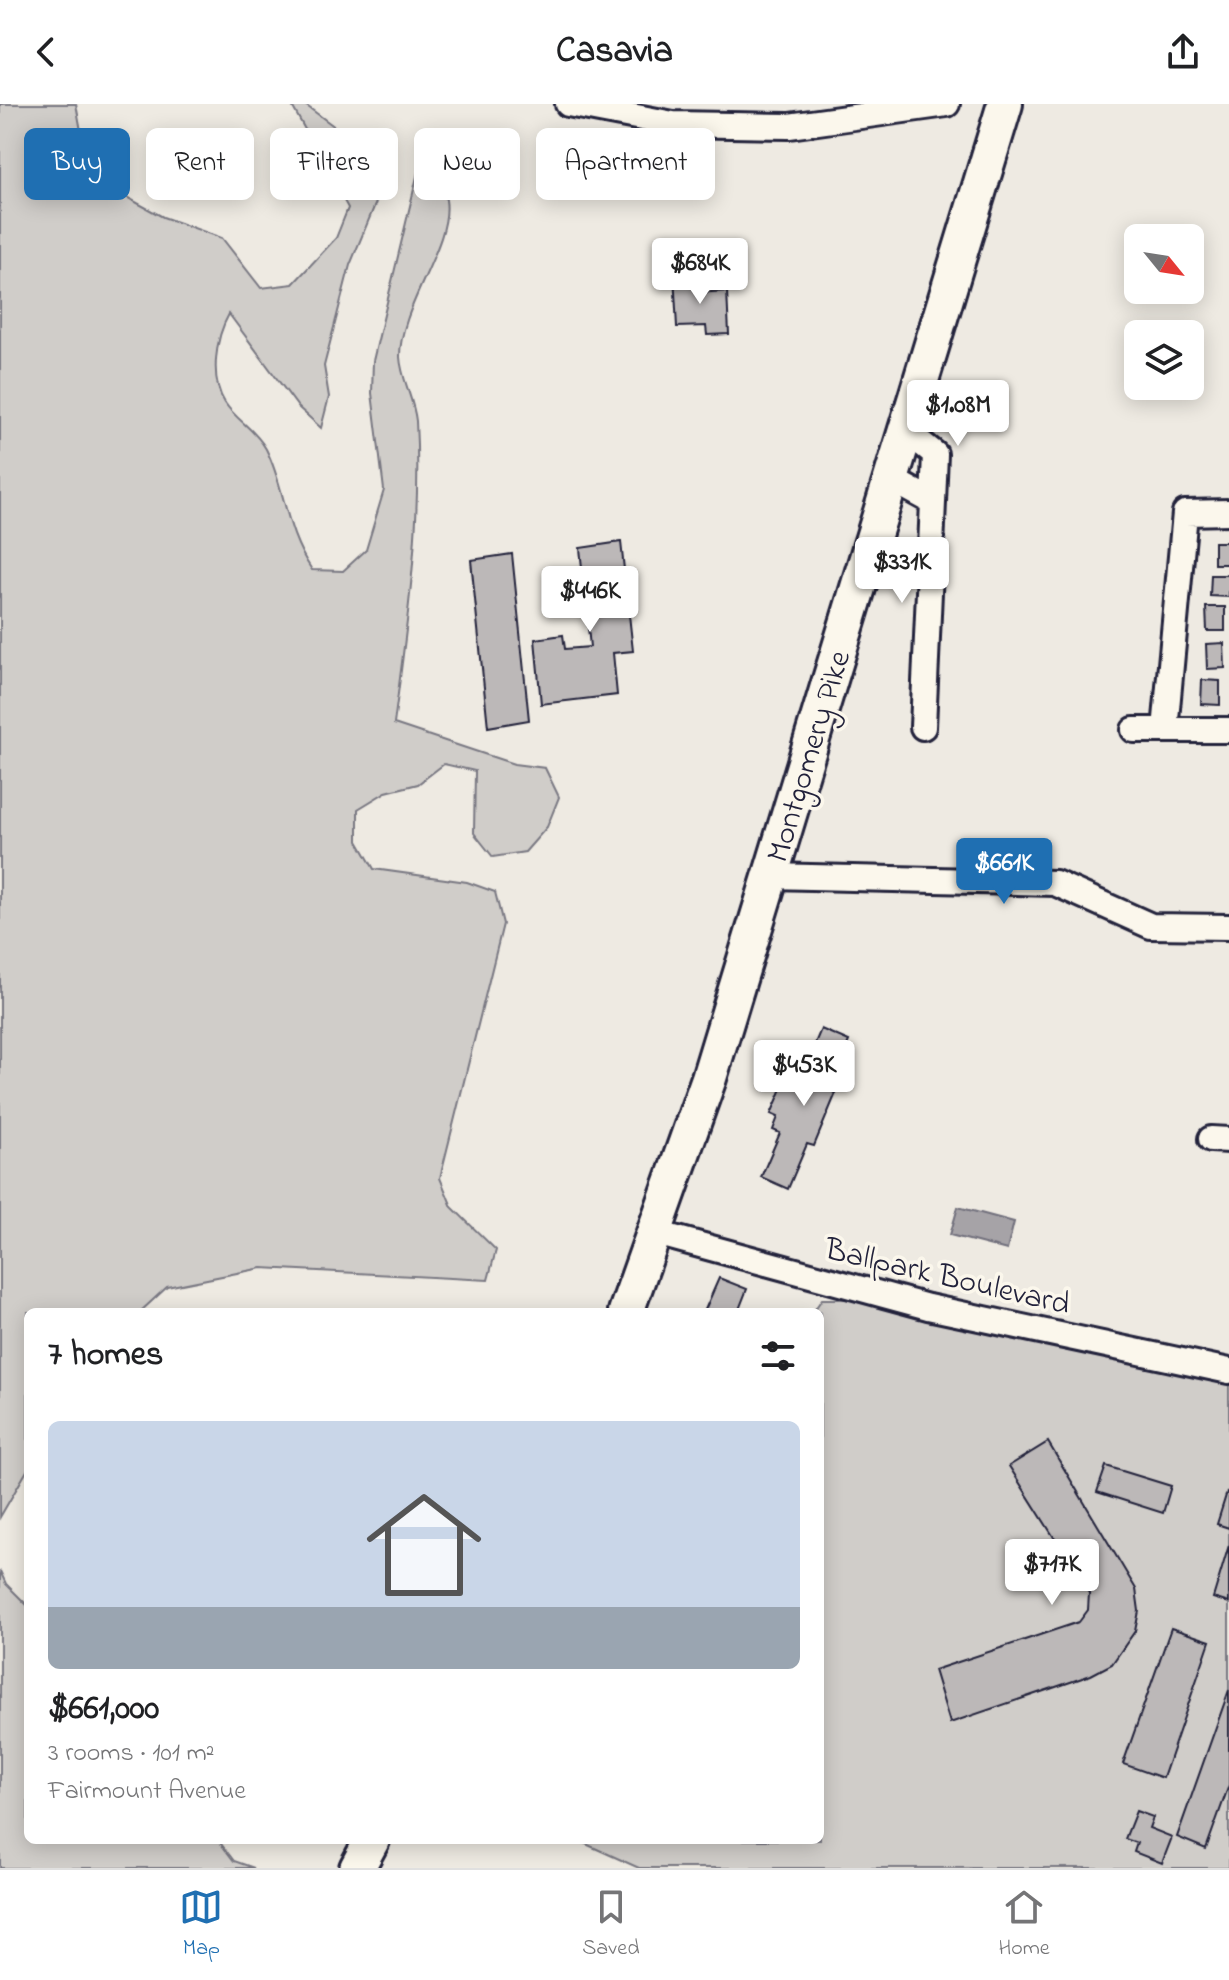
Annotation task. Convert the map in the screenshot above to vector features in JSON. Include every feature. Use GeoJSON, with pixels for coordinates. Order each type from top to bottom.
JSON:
{"type":"FeatureCollection","features":[{"type":"Feature","properties":{"kind":"highway","name":"Montgomery Pike"},"geometry":{"type":"LineString","coordinates":[[628,1308],[709,1078],[1005,104]]}},
{"type":"Feature","properties":{"kind":"highway"},"geometry":{"type":"LineString","coordinates":[[357,1868],[370,1844]]}},
{"type":"Feature","properties":{"kind":"street"},"geometry":{"type":"LineString","coordinates":[[568,104],[673,124],[774,126],[842,121],[947,104]]}},
{"type":"Feature","properties":{"kind":"street"},"geometry":{"type":"LineString","coordinates":[[905,430],[935,454],[923,727]]}},
{"type":"Feature","properties":{"kind":"street"},"geometry":{"type":"LineString","coordinates":[[891,479],[933,502]]}},
{"type":"Feature","properties":{"kind":"street"},"geometry":{"type":"LineString","coordinates":[[1165,730],[1185,513],[1229,512]]}},
{"type":"Feature","properties":{"kind":"street"},"geometry":{"type":"LineString","coordinates":[[1134,730],[1229,730]]}},
{"type":"Feature","properties":{"kind":"street"},"geometry":{"type":"LineString","coordinates":[[770,876],[1055,883],[1151,926],[1229,927]]}},
{"type":"Feature","properties":{"kind":"street","name":"Ballpark Boulevard"},"geometry":{"type":"LineString","coordinates":[[656,1233],[928,1307],[1229,1371]]}},
{"type":"Feature","properties":{"kind":"shaded area"},"geometry":{"type":"Polygon","coordinates":[[[0,104],[76,104],[80,128],[24,128],[24,200],[130,199],[163,217],[222,238],[261,288],[293,284],[336,238],[348,208],[344,200],[377,200],[350,265],[324,366],[329,397],[321,428],[298,407],[229,314],[218,346],[216,370],[220,393],[229,409],[266,449],[290,524],[312,570],[343,571],[366,550],[384,490],[372,393],[373,361],[414,189],[414,200],[446,200],[442,236],[408,318],[400,357],[416,421],[417,497],[412,573],[394,724],[514,764],[545,768],[559,797],[547,827],[525,852],[493,857],[474,833],[475,771],[444,764],[418,784],[386,792],[358,809],[358,841],[374,869],[467,882],[495,892],[503,924],[440,1178],[452,1207],[496,1250],[488,1280],[262,1268],[167,1287],[144,1308],[24,1308],[24,1476],[0,1517],[0,104]]]}},
{"type":"Feature","properties":{"kind":"shaded area"},"geometry":{"type":"Polygon","coordinates":[[[291,104],[304,104],[336,128],[304,128],[291,104]]]}},
{"type":"Feature","properties":{"kind":"shaded area"},"geometry":{"type":"Polygon","coordinates":[[[958,1207],[1014,1222],[1007,1250],[950,1235],[958,1207]]]}},
{"type":"Feature","properties":{"kind":"shaded area"},"geometry":{"type":"Polygon","coordinates":[[[822,1299],[852,1299],[1229,1383],[1229,1868],[639,1868],[586,1844],[824,1844],[824,1308],[816,1308],[822,1299]]]}},
{"type":"Feature","properties":{"kind":"shaded area"},"geometry":{"type":"Polygon","coordinates":[[[0,1571],[6,1584],[24,1602],[24,1844],[221,1844],[234,1861],[254,1868],[0,1868],[0,1571]]]}},
{"type":"Feature","properties":{"kind":"building"},"geometry":{"type":"Polygon","coordinates":[[[695,273],[696,293],[727,291],[729,334],[707,335],[706,326],[677,327],[674,274],[695,273]]]}},
{"type":"Feature","properties":{"kind":"building"},"geometry":{"type":"Polygon","coordinates":[[[621,542],[633,651],[613,653],[617,695],[541,704],[535,639],[563,635],[565,649],[590,647],[580,548],[621,542]]]}},
{"type":"Feature","properties":{"kind":"building"},"geometry":{"type":"Polygon","coordinates":[[[1214,542],[1229,542],[1229,564],[1214,564],[1214,542]]]}},
{"type":"Feature","properties":{"kind":"building"},"geometry":{"type":"Polygon","coordinates":[[[512,554],[529,720],[488,727],[471,560],[512,554]]]}},
{"type":"Feature","properties":{"kind":"building"},"geometry":{"type":"Polygon","coordinates":[[[1211,575],[1229,575],[1229,597],[1210,596],[1211,575]]]}},
{"type":"Feature","properties":{"kind":"building"},"geometry":{"type":"Polygon","coordinates":[[[1206,607],[1225,607],[1225,631],[1207,631],[1206,607]]]}},
{"type":"Feature","properties":{"kind":"building"},"geometry":{"type":"Polygon","coordinates":[[[1224,643],[1225,668],[1207,669],[1206,644],[1224,643]]]}},
{"type":"Feature","properties":{"kind":"building"},"geometry":{"type":"Polygon","coordinates":[[[1202,680],[1220,681],[1220,705],[1201,704],[1202,680]]]}},
{"type":"Feature","properties":{"kind":"building"},"geometry":{"type":"Polygon","coordinates":[[[821,1029],[849,1041],[829,1090],[836,1093],[814,1146],[807,1144],[788,1189],[761,1177],[780,1133],[773,1130],[778,1117],[771,1114],[784,1084],[791,1087],[798,1072],[802,1074],[821,1029]]]}},
{"type":"Feature","properties":{"kind":"building"},"geometry":{"type":"Polygon","coordinates":[[[719,1278],[747,1289],[740,1308],[706,1308],[719,1278]]]}},
{"type":"Feature","properties":{"kind":"building"},"geometry":{"type":"Polygon","coordinates":[[[1048,1442],[1136,1589],[1139,1611],[1135,1631],[1112,1664],[1091,1675],[950,1723],[934,1670],[1079,1622],[1088,1610],[1089,1593],[1009,1466],[1048,1442]]]}},
{"type":"Feature","properties":{"kind":"building"},"geometry":{"type":"Polygon","coordinates":[[[1106,1466],[1171,1486],[1163,1513],[1097,1492],[1106,1466]]]}},
{"type":"Feature","properties":{"kind":"building"},"geometry":{"type":"Polygon","coordinates":[[[1229,1493],[1229,1528],[1217,1524],[1229,1493]]]}},
{"type":"Feature","properties":{"kind":"building"},"geometry":{"type":"Polygon","coordinates":[[[1229,1545],[1229,1603],[1213,1598],[1229,1545]]]}},
{"type":"Feature","properties":{"kind":"building"},"geometry":{"type":"Polygon","coordinates":[[[1171,1628],[1210,1641],[1163,1778],[1123,1764],[1171,1628]]]}},
{"type":"Feature","properties":{"kind":"building"},"geometry":{"type":"Polygon","coordinates":[[[1229,1690],[1229,1785],[1206,1849],[1177,1837],[1229,1690]]]}},
{"type":"Feature","properties":{"kind":"building"},"geometry":{"type":"Polygon","coordinates":[[[1136,1811],[1153,1817],[1149,1828],[1172,1837],[1162,1863],[1134,1852],[1137,1843],[1125,1839],[1136,1811]]]}}]}
